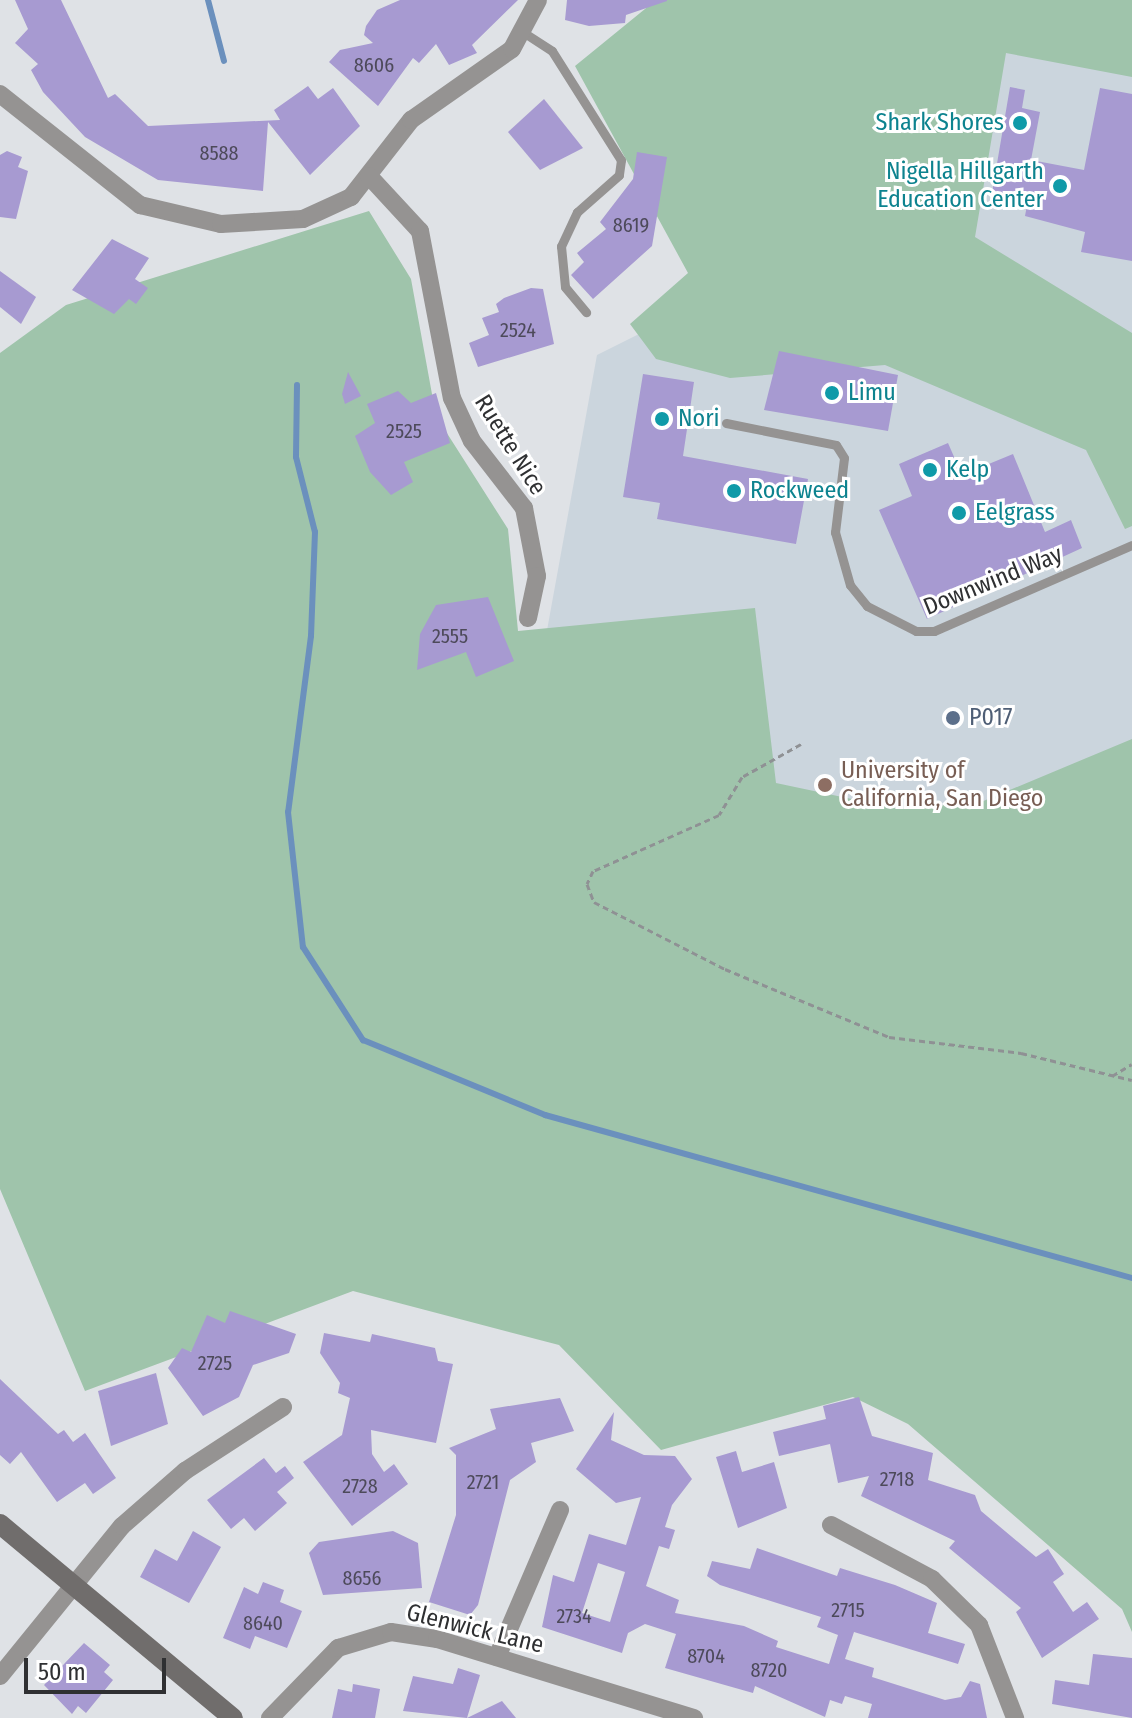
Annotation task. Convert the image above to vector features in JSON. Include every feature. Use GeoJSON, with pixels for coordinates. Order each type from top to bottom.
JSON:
{"type":"FeatureCollection","features":[{"type":"Feature","properties":{"kind":"street"},"geometry":{"type":"LineString","coordinates":[[526,34],[529,0]]}},
{"type":"Feature","properties":{"kind":"street"},"geometry":{"type":"LineString","coordinates":[[0,94],[121,195],[168,214],[221,224],[303,219],[351,197],[411,120],[474,81],[526,34],[538,0]]}},
{"type":"Feature","properties":{"kind":"street","name":"Ruette Nice"},"geometry":{"type":"LineString","coordinates":[[369,176],[420,231],[452,398],[472,441],[524,508],[537,576],[528,618]]}},
{"type":"Feature","properties":{"kind":"street"},"geometry":{"type":"LineString","coordinates":[[0,1676],[122,1526],[185,1471],[283,1407]]}},
{"type":"Feature","properties":{"kind":"street"},"geometry":{"type":"LineString","coordinates":[[497,1657],[560,1510]]}},
{"type":"Feature","properties":{"kind":"street"},"geometry":{"type":"LineString","coordinates":[[0,1524],[233,1718]]}},
{"type":"Feature","properties":{"kind":"street"},"geometry":{"type":"LineString","coordinates":[[831,1525],[932,1579],[979,1625],[1015,1718]]}},
{"type":"Feature","properties":{"kind":"street","name":"Glenwick Lane"},"geometry":{"type":"LineString","coordinates":[[270,1718],[338,1648],[391,1632],[497,1657],[694,1718]]}},
{"type":"Feature","properties":{"kind":"lane"},"geometry":{"type":"LineString","coordinates":[[526,34],[552,51],[621,160],[619,175],[577,212],[561,246],[565,287],[586,312]]}},
{"type":"Feature","properties":{"kind":"lane","name":"Downwind Way"},"geometry":{"type":"LineString","coordinates":[[726,423],[836,445],[844,458],[835,532],[850,585],[867,606],[916,631],[934,631],[1132,545]]}},
{"type":"Feature","properties":{"kind":"path"},"geometry":{"type":"LineString","coordinates":[[801,744],[742,777],[719,815],[593,871],[587,884],[594,902],[725,969],[889,1037],[1021,1053],[1132,1080]]}},
{"type":"Feature","properties":{"kind":"path"},"geometry":{"type":"LineString","coordinates":[[1112,1076],[1132,1064]]}},
{"type":"Feature","properties":{"kind":"shaded area","name":"University of California, San Diego"},"geometry":{"type":"Polygon","coordinates":[[[1132,0],[1132,1615],[844,1368],[441,1214],[597,355],[651,328],[705,278],[595,70],[1132,0]]]}},
{"type":"Feature","properties":{"kind":"green space"},"geometry":{"type":"Polygon","coordinates":[[[656,0],[1132,0],[1132,77],[1006,53],[975,237],[1132,333],[1132,526],[1125,529],[1086,450],[885,365],[730,378],[656,359],[630,324],[688,273],[575,66],[656,0]]]}},
{"type":"Feature","properties":{"kind":"green space"},"geometry":{"type":"Polygon","coordinates":[[[369,211],[411,279],[436,416],[508,529],[518,631],[755,608],[776,783],[899,809],[981,802],[1132,739],[1132,1632],[1122,1609],[908,1424],[853,1397],[661,1450],[559,1345],[353,1291],[85,1391],[0,1189],[0,353],[66,305],[369,211]]]}},
{"type":"Feature","properties":{"kind":"building"},"geometry":{"type":"Polygon","coordinates":[[[15,0],[61,0],[108,98],[115,94],[148,126],[280,120],[274,110],[308,86],[318,99],[333,88],[360,126],[310,175],[268,122],[263,191],[158,180],[85,137],[43,92],[31,70],[38,64],[15,43],[28,29],[15,0]]]}},
{"type":"Feature","properties":{"kind":"building"},"geometry":{"type":"Polygon","coordinates":[[[400,0],[518,0],[472,45],[477,53],[449,65],[436,44],[419,63],[413,58],[378,106],[329,62],[340,50],[373,43],[364,35],[366,26],[377,10],[400,0]]]}},
{"type":"Feature","properties":{"kind":"building"},"geometry":{"type":"Polygon","coordinates":[[[567,0],[667,1],[626,15],[625,23],[589,26],[565,20],[567,0]]]}},
{"type":"Feature","properties":{"kind":"building"},"geometry":{"type":"Polygon","coordinates":[[[1010,87],[1025,90],[1022,108],[1040,112],[1031,160],[1084,170],[1100,88],[1132,94],[1132,261],[1081,252],[1085,232],[1025,216],[1028,200],[992,193],[1010,87]]]}},
{"type":"Feature","properties":{"kind":"building"},"geometry":{"type":"Polygon","coordinates":[[[544,99],[583,148],[540,170],[508,132],[544,99]]]}},
{"type":"Feature","properties":{"kind":"building"},"geometry":{"type":"Polygon","coordinates":[[[7,151],[22,157],[18,167],[28,171],[16,219],[0,217],[0,155],[7,151]]]}},
{"type":"Feature","properties":{"kind":"building"},"geometry":{"type":"Polygon","coordinates":[[[637,152],[667,157],[652,246],[593,299],[571,275],[584,262],[577,253],[606,229],[600,222],[633,179],[637,152]]]}},
{"type":"Feature","properties":{"kind":"building"},"geometry":{"type":"Polygon","coordinates":[[[112,239],[149,258],[135,279],[148,288],[136,304],[129,299],[114,314],[72,290],[112,239]]]}},
{"type":"Feature","properties":{"kind":"building"},"geometry":{"type":"Polygon","coordinates":[[[0,271],[36,297],[21,324],[0,307],[0,271]]]}},
{"type":"Feature","properties":{"kind":"building"},"geometry":{"type":"Polygon","coordinates":[[[531,288],[543,289],[554,344],[478,367],[469,343],[489,335],[482,318],[499,312],[496,304],[504,298],[531,288]]]}},
{"type":"Feature","properties":{"kind":"building","name":"Limu"},"geometry":{"type":"Polygon","coordinates":[[[779,351],[898,375],[888,431],[764,410],[779,351]]]}},
{"type":"Feature","properties":{"kind":"building"},"geometry":{"type":"Polygon","coordinates":[[[348,372],[361,396],[345,404],[342,394],[348,372]]]}},
{"type":"Feature","properties":{"kind":"building","name":"Rockweed"},"geometry":{"type":"Polygon","coordinates":[[[643,374],[694,382],[683,456],[808,479],[796,544],[657,519],[660,503],[623,497],[643,374]]]}},
{"type":"Feature","properties":{"kind":"building"},"geometry":{"type":"Polygon","coordinates":[[[398,391],[411,403],[436,393],[450,443],[404,462],[413,482],[391,495],[370,472],[355,436],[375,423],[367,404],[398,391]]]}},
{"type":"Feature","properties":{"kind":"building"},"geometry":{"type":"Polygon","coordinates":[[[948,443],[962,475],[1013,454],[1045,532],[1071,520],[1082,548],[927,619],[879,510],[912,496],[899,464],[948,443]]]}},
{"type":"Feature","properties":{"kind":"building"},"geometry":{"type":"Polygon","coordinates":[[[488,597],[514,661],[476,677],[466,652],[417,670],[420,634],[436,605],[488,597]]]}},
{"type":"Feature","properties":{"kind":"building"},"geometry":{"type":"Polygon","coordinates":[[[230,1311],[296,1334],[289,1353],[253,1365],[239,1397],[203,1416],[168,1368],[182,1348],[191,1352],[207,1315],[225,1323],[230,1311]]]}},
{"type":"Feature","properties":{"kind":"building"},"geometry":{"type":"Polygon","coordinates":[[[324,1333],[370,1342],[372,1334],[435,1348],[438,1361],[453,1364],[436,1443],[371,1430],[372,1454],[384,1472],[394,1464],[408,1484],[352,1526],[303,1462],[342,1435],[350,1398],[338,1393],[340,1383],[320,1353],[324,1333]]]}},
{"type":"Feature","properties":{"kind":"building"},"geometry":{"type":"Polygon","coordinates":[[[156,1373],[168,1424],[111,1446],[98,1391],[156,1373]]]}},
{"type":"Feature","properties":{"kind":"building"},"geometry":{"type":"Polygon","coordinates":[[[0,1379],[58,1434],[64,1430],[73,1442],[85,1433],[116,1478],[93,1494],[85,1483],[57,1502],[21,1452],[10,1464],[0,1455],[0,1379]]]}},
{"type":"Feature","properties":{"kind":"building"},"geometry":{"type":"Polygon","coordinates":[[[859,1397],[872,1436],[933,1453],[928,1480],[975,1495],[981,1511],[1036,1557],[1048,1549],[1064,1574],[1053,1582],[1073,1612],[1087,1602],[1099,1619],[1042,1658],[1016,1612],[1021,1608],[949,1548],[955,1541],[861,1496],[869,1476],[838,1483],[830,1444],[779,1456],[773,1432],[826,1419],[823,1406],[859,1397]]]}},
{"type":"Feature","properties":{"kind":"building"},"geometry":{"type":"Polygon","coordinates":[[[560,1398],[574,1431],[531,1443],[536,1462],[510,1480],[478,1605],[470,1615],[429,1602],[456,1515],[456,1455],[449,1448],[496,1429],[490,1409],[560,1398]]]}},
{"type":"Feature","properties":{"kind":"building"},"geometry":{"type":"Polygon","coordinates":[[[614,1412],[611,1440],[644,1455],[675,1456],[692,1479],[672,1505],[665,1527],[675,1530],[669,1549],[659,1546],[646,1586],[679,1600],[675,1613],[744,1626],[778,1641],[776,1647],[829,1664],[838,1635],[817,1627],[821,1617],[720,1585],[707,1576],[712,1561],[750,1569],[757,1548],[837,1576],[840,1568],[895,1585],[937,1603],[928,1633],[965,1644],[958,1664],[854,1632],[845,1659],[874,1668],[872,1677],[945,1700],[961,1697],[970,1681],[980,1684],[987,1718],[868,1718],[872,1704],[845,1696],[842,1704],[830,1700],[825,1717],[755,1686],[753,1693],[665,1668],[676,1634],[645,1624],[628,1633],[622,1653],[542,1627],[553,1575],[574,1582],[589,1534],[626,1545],[641,1497],[616,1503],[576,1469],[614,1412]],[[598,1563],[582,1613],[610,1622],[625,1572],[598,1563]]]}},
{"type":"Feature","properties":{"kind":"building"},"geometry":{"type":"Polygon","coordinates":[[[736,1451],[742,1472],[774,1462],[787,1508],[738,1528],[716,1457],[736,1451]]]}},
{"type":"Feature","properties":{"kind":"building"},"geometry":{"type":"Polygon","coordinates":[[[264,1458],[276,1473],[285,1466],[294,1478],[277,1492],[287,1503],[255,1531],[244,1518],[231,1529],[207,1500],[264,1458]]]}},
{"type":"Feature","properties":{"kind":"building"},"geometry":{"type":"Polygon","coordinates":[[[193,1531],[221,1547],[189,1603],[140,1577],[155,1549],[177,1561],[193,1531]]]}},
{"type":"Feature","properties":{"kind":"building"},"geometry":{"type":"Polygon","coordinates":[[[393,1531],[418,1543],[422,1588],[323,1595],[309,1553],[319,1542],[393,1531]]]}},
{"type":"Feature","properties":{"kind":"building"},"geometry":{"type":"Polygon","coordinates":[[[263,1582],[284,1590],[280,1602],[302,1611],[287,1648],[255,1636],[250,1649],[223,1638],[244,1587],[258,1594],[263,1582]]]}},
{"type":"Feature","properties":{"kind":"building"},"geometry":{"type":"Polygon","coordinates":[[[84,1643],[110,1665],[104,1672],[113,1680],[86,1713],[78,1706],[72,1714],[44,1685],[84,1643]]]}},
{"type":"Feature","properties":{"kind":"building"},"geometry":{"type":"Polygon","coordinates":[[[1093,1654],[1132,1658],[1132,1718],[1052,1704],[1055,1680],[1089,1685],[1093,1654]]]}},
{"type":"Feature","properties":{"kind":"building"},"geometry":{"type":"Polygon","coordinates":[[[458,1668],[480,1675],[467,1718],[403,1711],[413,1676],[453,1684],[458,1668]]]}},
{"type":"Feature","properties":{"kind":"building"},"geometry":{"type":"Polygon","coordinates":[[[353,1684],[380,1689],[375,1718],[332,1718],[338,1689],[352,1692],[353,1684]]]}},
{"type":"Feature","properties":{"kind":"building"},"geometry":{"type":"Polygon","coordinates":[[[502,1701],[516,1718],[467,1718],[502,1701]]]}},
{"type":"Feature","properties":{"kind":"waterway"},"geometry":{"type":"LineString","coordinates":[[208,0],[224,61]]}},
{"type":"Feature","properties":{"kind":"waterway"},"geometry":{"type":"LineString","coordinates":[[297,385],[296,457],[315,532],[311,636],[288,812],[303,947],[363,1040],[545,1115],[1132,1278]]}},
{"type":"Feature","properties":{"kind":"place","name":"Shark Shores"},"geometry":{"type":"Point","coordinates":[1020,123]}},
{"type":"Feature","properties":{"kind":"place","name":"Nigella Hillgarth Education Center"},"geometry":{"type":"Point","coordinates":[1060,186]}},
{"type":"Feature","properties":{"kind":"place","name":"Limu"},"geometry":{"type":"Point","coordinates":[832,393]}},
{"type":"Feature","properties":{"kind":"place","name":"Nori"},"geometry":{"type":"Point","coordinates":[662,419]}},
{"type":"Feature","properties":{"kind":"place","name":"Kelp"},"geometry":{"type":"Point","coordinates":[930,470]}},
{"type":"Feature","properties":{"kind":"place","name":"Rockweed"},"geometry":{"type":"Point","coordinates":[734,491]}},
{"type":"Feature","properties":{"kind":"place","name":"Eelgrass"},"geometry":{"type":"Point","coordinates":[959,513]}},
{"type":"Feature","properties":{"kind":"place","name":"P017"},"geometry":{"type":"Point","coordinates":[953,718]}},
{"type":"Feature","properties":{"kind":"place","name":"University of California, San Diego"},"geometry":{"type":"Point","coordinates":[825,785]}}]}
